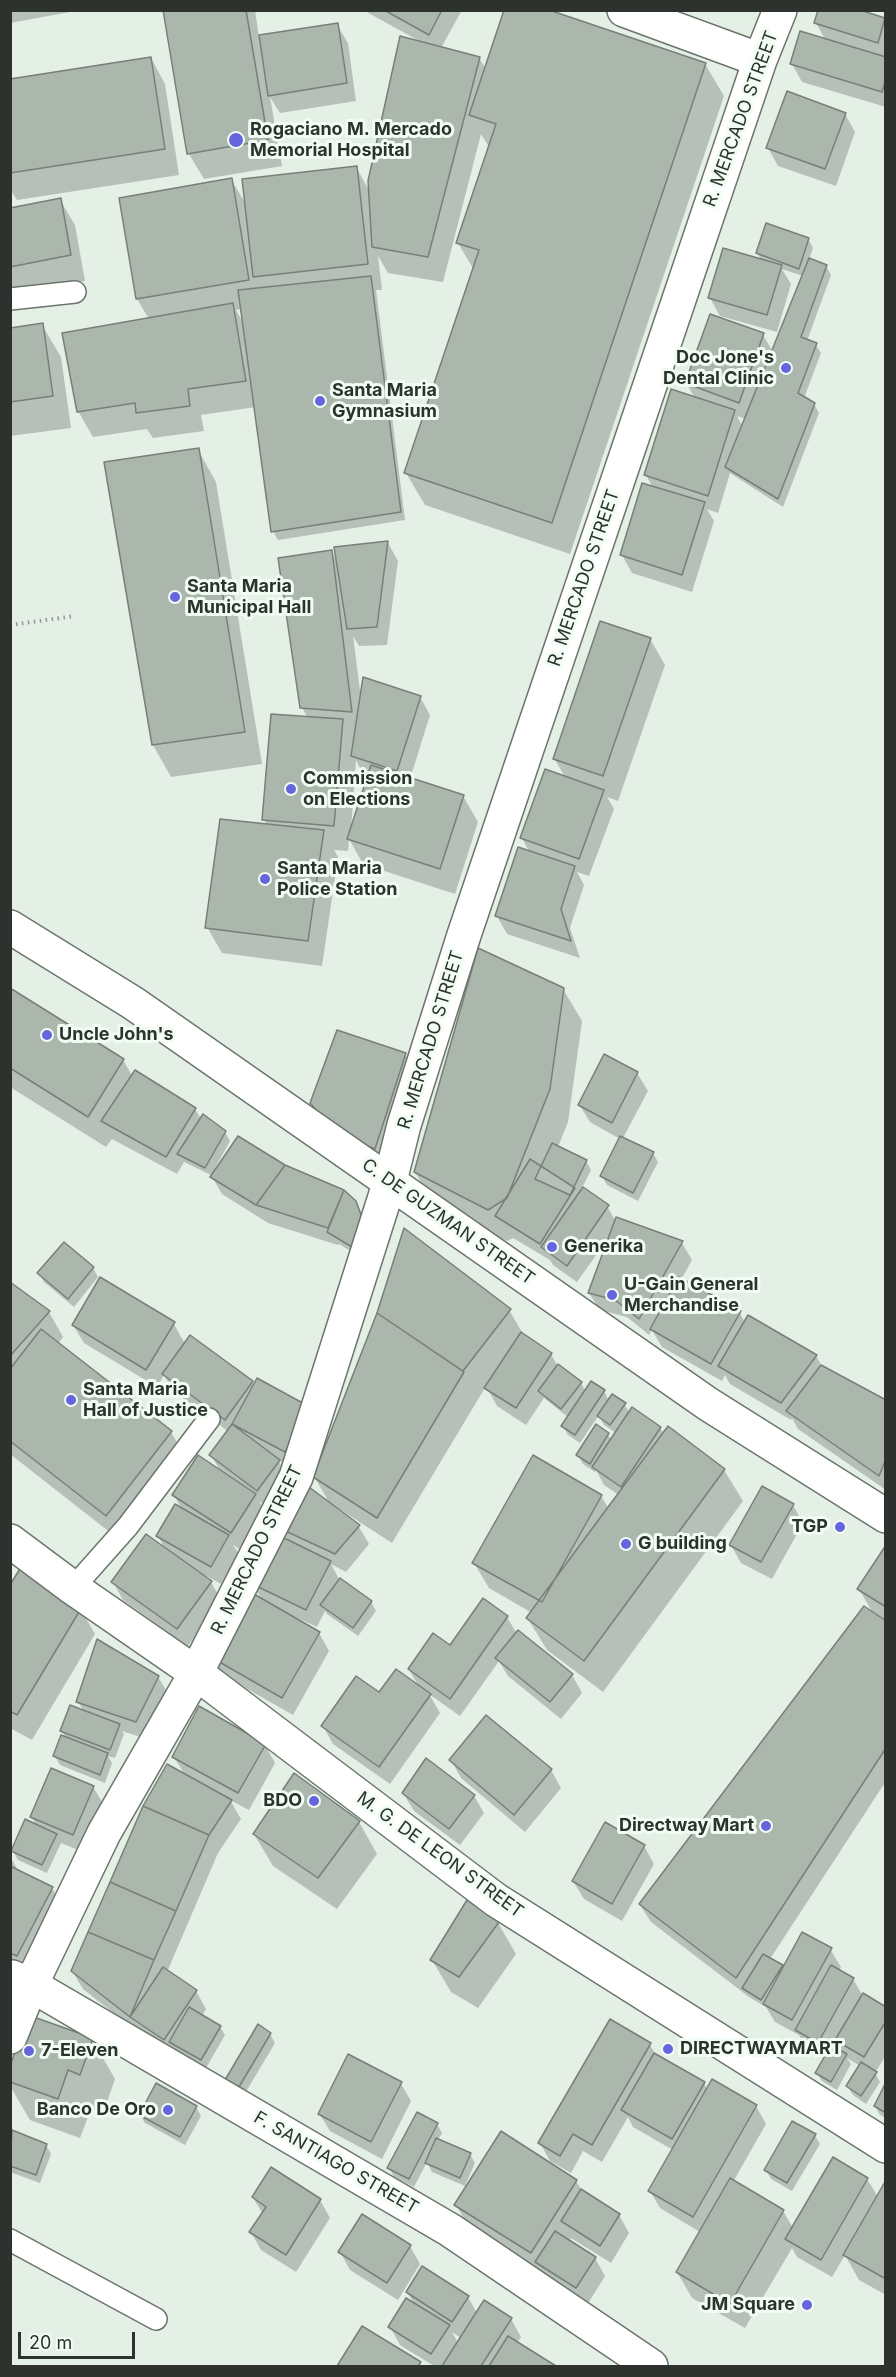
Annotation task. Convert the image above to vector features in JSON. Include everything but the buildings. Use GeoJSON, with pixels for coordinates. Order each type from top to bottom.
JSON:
{"type":"FeatureCollection","features":[{"type":"Feature","properties":{"kind":"street"},"geometry":{"type":"LineString","coordinates":[[624,10],[760,60]]}},
{"type":"Feature","properties":{"kind":"street","name":"R. MERCADO STREET"},"geometry":{"type":"LineString","coordinates":[[10,2037],[21,1981],[196,1672],[296,1477],[390,1181],[404,1125],[464,935],[760,60],[780,10]]}},
{"type":"Feature","properties":{"kind":"street","name":"C. DE GUZMAN STREET"},"geometry":{"type":"LineString","coordinates":[[10,927],[133,1003],[708,1404],[883,1509]]}},
{"type":"Feature","properties":{"kind":"street","name":"M. G. DE LEON STREET"},"geometry":{"type":"LineString","coordinates":[[10,1541],[73,1588],[196,1672],[496,1900],[885,2146]]}},
{"type":"Feature","properties":{"kind":"street","name":"F. SANTIAGO STREET"},"geometry":{"type":"LineString","coordinates":[[21,1981],[450,2230],[651,2367]]}},
{"type":"Feature","properties":{"kind":"lane"},"geometry":{"type":"LineString","coordinates":[[10,299],[75,292]]}},
{"type":"Feature","properties":{"kind":"lane"},"geometry":{"type":"LineString","coordinates":[[73,1588],[128,1526],[209,1419]]}},
{"type":"Feature","properties":{"kind":"lane"},"geometry":{"type":"LineString","coordinates":[[10,2240],[156,2319]]}},
{"type":"Feature","properties":{"kind":"path"},"geometry":{"type":"LineString","coordinates":[[10,625],[75,616]]}},
{"type":"Feature","properties":{"kind":"place","name":"Rogaciano M. Mercado Memorial Hospital"},"geometry":{"type":"Point","coordinates":[236,140]}},
{"type":"Feature","properties":{"kind":"place","name":"Doc Jone's Dental Clinic"},"geometry":{"type":"Point","coordinates":[786,368]}},
{"type":"Feature","properties":{"kind":"place","name":"Santa Maria Gymnasium"},"geometry":{"type":"Point","coordinates":[320,401]}},
{"type":"Feature","properties":{"kind":"place","name":"Santa Maria Municipal Hall"},"geometry":{"type":"Point","coordinates":[175,597]}},
{"type":"Feature","properties":{"kind":"place","name":"Commission on Elections"},"geometry":{"type":"Point","coordinates":[291,789]}},
{"type":"Feature","properties":{"kind":"place","name":"Santa Maria Police Station"},"geometry":{"type":"Point","coordinates":[265,879]}},
{"type":"Feature","properties":{"kind":"place","name":"Uncle John's"},"geometry":{"type":"Point","coordinates":[47,1035]}},
{"type":"Feature","properties":{"kind":"place","name":"Generika"},"geometry":{"type":"Point","coordinates":[552,1247]}},
{"type":"Feature","properties":{"kind":"place","name":"U-Gain General Merchandise"},"geometry":{"type":"Point","coordinates":[612,1295]}},
{"type":"Feature","properties":{"kind":"place","name":"Santa Maria Hall of Justice"},"geometry":{"type":"Point","coordinates":[71,1400]}},
{"type":"Feature","properties":{"kind":"place","name":"TGP"},"geometry":{"type":"Point","coordinates":[840,1527]}},
{"type":"Feature","properties":{"kind":"place","name":"G building"},"geometry":{"type":"Point","coordinates":[626,1544]}},
{"type":"Feature","properties":{"kind":"place","name":"BDO"},"geometry":{"type":"Point","coordinates":[314,1801]}},
{"type":"Feature","properties":{"kind":"place","name":"Directway Mart"},"geometry":{"type":"Point","coordinates":[766,1826]}},
{"type":"Feature","properties":{"kind":"place","name":"DIRECTWAYMART"},"geometry":{"type":"Point","coordinates":[668,2049]}},
{"type":"Feature","properties":{"kind":"place","name":"7-Eleven"},"geometry":{"type":"Point","coordinates":[29,2051]}},
{"type":"Feature","properties":{"kind":"place","name":"Banco De Oro"},"geometry":{"type":"Point","coordinates":[168,2110]}},
{"type":"Feature","properties":{"kind":"place","name":"JM Square"},"geometry":{"type":"Point","coordinates":[807,2305]}}]}
